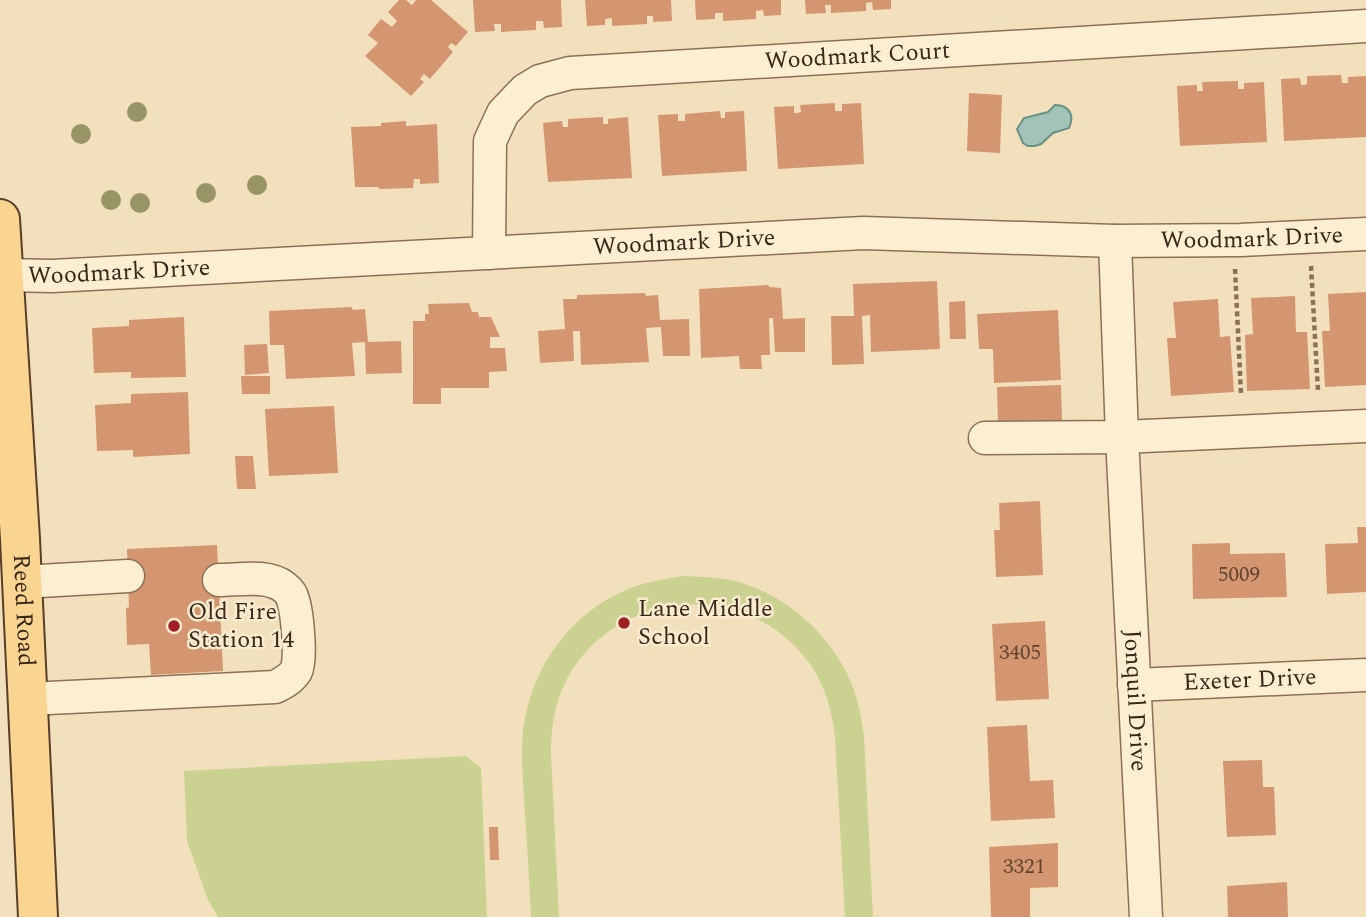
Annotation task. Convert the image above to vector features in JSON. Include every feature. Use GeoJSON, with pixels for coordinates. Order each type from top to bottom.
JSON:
{"type":"FeatureCollection","features":[{"type":"Feature","properties":{"kind":"main road","name":"Reed Road"},"geometry":{"type":"LineString","coordinates":[[0,219],[10,540],[22,582],[38,917]]}},
{"type":"Feature","properties":{"kind":"street","name":"Woodmark Court"},"geometry":{"type":"LineString","coordinates":[[489,253],[490,141],[503,113],[525,90],[540,80],[570,73],[1366,26]]}},
{"type":"Feature","properties":{"kind":"street","name":"Woodmark Drive"},"geometry":{"type":"LineString","coordinates":[[3,275],[52,276],[863,233],[1115,241],[1240,240],[1366,234]]}},
{"type":"Feature","properties":{"kind":"street","name":"Jonquil Drive"},"geometry":{"type":"LineString","coordinates":[[1115,241],[1124,486],[1146,917]]}},
{"type":"Feature","properties":{"kind":"street"},"geometry":{"type":"LineString","coordinates":[[985,438],[1122,438],[1366,426]]}},
{"type":"Feature","properties":{"kind":"street"},"geometry":{"type":"LineString","coordinates":[[22,582],[128,576]]}},
{"type":"Feature","properties":{"kind":"street"},"geometry":{"type":"LineString","coordinates":[[28,699],[275,687],[288,681],[297,669],[299,660],[293,597],[286,588],[274,581],[219,580]]}},
{"type":"Feature","properties":{"kind":"street","name":"Exeter Drive"},"geometry":{"type":"LineString","coordinates":[[1134,685],[1366,675]]}},
{"type":"Feature","properties":{"kind":"path"},"geometry":{"type":"LineString","coordinates":[[1311,265],[1318,391]]}},
{"type":"Feature","properties":{"kind":"path"},"geometry":{"type":"LineString","coordinates":[[1235,268],[1241,394]]}},
{"type":"Feature","properties":{"kind":"green space"},"geometry":{"type":"Polygon","coordinates":[[[683,576],[735,581],[776,598],[806,620],[841,662],[855,692],[864,736],[873,917],[845,917],[835,737],[828,700],[817,675],[786,638],[755,618],[720,607],[684,605],[648,612],[615,627],[587,651],[561,691],[551,746],[559,917],[531,917],[522,743],[524,724],[536,682],[558,644],[588,612],[633,587],[683,576]]]}},
{"type":"Feature","properties":{"kind":"green space"},"geometry":{"type":"Polygon","coordinates":[[[466,756],[481,768],[487,917],[218,917],[208,900],[187,841],[184,771],[466,756]]]}},
{"type":"Feature","properties":{"kind":"water"},"geometry":{"type":"Polygon","coordinates":[[[1055,105],[1070,112],[1069,128],[1053,133],[1035,146],[1023,143],[1017,129],[1024,118],[1048,112],[1055,105]]]}},
{"type":"Feature","properties":{"kind":"building"},"geometry":{"type":"Polygon","coordinates":[[[399,0],[406,0],[412,5],[416,0],[431,0],[468,32],[456,46],[451,43],[448,47],[453,52],[430,79],[424,74],[420,79],[424,82],[411,96],[365,56],[378,43],[368,35],[381,19],[392,27],[397,21],[388,12],[399,0]]]}},
{"type":"Feature","properties":{"kind":"building"},"geometry":{"type":"Polygon","coordinates":[[[473,0],[561,0],[562,27],[544,28],[543,21],[536,21],[536,30],[501,32],[501,24],[494,24],[495,31],[475,32],[473,0]]]}},
{"type":"Feature","properties":{"kind":"building"},"geometry":{"type":"Polygon","coordinates":[[[585,0],[671,0],[672,21],[653,22],[653,16],[647,16],[647,24],[612,26],[612,18],[605,19],[605,25],[587,26],[585,0]]]}},
{"type":"Feature","properties":{"kind":"building"},"geometry":{"type":"Polygon","coordinates":[[[695,0],[781,0],[781,15],[764,16],[763,10],[756,11],[756,19],[723,21],[723,13],[715,13],[715,19],[696,20],[695,0]]]}},
{"type":"Feature","properties":{"kind":"building"},"geometry":{"type":"Polygon","coordinates":[[[805,0],[891,0],[891,9],[873,10],[872,2],[866,3],[866,11],[831,13],[831,5],[825,5],[826,13],[806,14],[805,0]]]}},
{"type":"Feature","properties":{"kind":"building"},"geometry":{"type":"Polygon","coordinates":[[[1341,75],[1342,83],[1348,83],[1348,77],[1366,76],[1366,137],[1284,141],[1281,79],[1300,78],[1301,85],[1304,85],[1307,84],[1307,76],[1341,75]]]}},
{"type":"Feature","properties":{"kind":"building"},"geometry":{"type":"Polygon","coordinates":[[[1238,81],[1238,89],[1244,89],[1244,83],[1264,82],[1267,142],[1180,146],[1177,86],[1197,85],[1197,91],[1203,91],[1202,82],[1238,81]]]}},
{"type":"Feature","properties":{"kind":"building"},"geometry":{"type":"Polygon","coordinates":[[[969,93],[1002,95],[1000,153],[967,151],[969,93]]]}},
{"type":"Feature","properties":{"kind":"building"},"geometry":{"type":"Polygon","coordinates":[[[835,103],[835,111],[842,111],[842,104],[861,103],[864,164],[778,169],[774,107],[794,106],[794,113],[797,113],[801,112],[800,105],[835,103]]]}},
{"type":"Feature","properties":{"kind":"building"},"geometry":{"type":"Polygon","coordinates":[[[720,111],[721,118],[725,118],[725,112],[744,111],[747,171],[662,176],[658,115],[678,114],[678,121],[685,121],[685,114],[720,111]]]}},
{"type":"Feature","properties":{"kind":"building"},"geometry":{"type":"Polygon","coordinates":[[[603,117],[603,124],[608,124],[608,119],[628,117],[632,178],[548,182],[543,123],[562,121],[563,127],[568,127],[568,119],[603,117]]]}},
{"type":"Feature","properties":{"kind":"building"},"geometry":{"type":"Polygon","coordinates":[[[406,121],[406,126],[437,124],[439,183],[420,184],[420,179],[414,179],[413,188],[355,187],[351,127],[381,126],[381,123],[406,121]]]}},
{"type":"Feature","properties":{"kind":"building"},"geometry":{"type":"Polygon","coordinates":[[[937,281],[940,349],[871,352],[870,315],[862,316],[864,364],[832,365],[831,316],[854,316],[853,284],[937,281]]]}},
{"type":"Feature","properties":{"kind":"building"},"geometry":{"type":"Polygon","coordinates":[[[768,285],[781,288],[783,319],[805,318],[805,352],[775,352],[773,318],[769,318],[770,355],[761,355],[762,369],[740,369],[739,356],[701,358],[699,289],[768,285]]]}},
{"type":"Feature","properties":{"kind":"building"},"geometry":{"type":"Polygon","coordinates":[[[1366,292],[1366,385],[1325,387],[1322,331],[1330,331],[1328,294],[1366,292]]]}},
{"type":"Feature","properties":{"kind":"building"},"geometry":{"type":"Polygon","coordinates":[[[645,293],[646,296],[658,295],[660,320],[689,319],[690,356],[663,356],[661,327],[646,328],[649,362],[581,365],[580,331],[573,331],[574,361],[540,363],[538,331],[565,329],[563,299],[577,299],[577,295],[645,293]]]}},
{"type":"Feature","properties":{"kind":"building"},"geometry":{"type":"Polygon","coordinates":[[[1295,296],[1296,332],[1307,332],[1310,389],[1247,391],[1245,335],[1253,334],[1251,298],[1295,296]]]}},
{"type":"Feature","properties":{"kind":"building"},"geometry":{"type":"Polygon","coordinates":[[[1218,299],[1220,337],[1230,336],[1234,392],[1171,396],[1167,338],[1176,338],[1173,302],[1218,299]]]}},
{"type":"Feature","properties":{"kind":"building"},"geometry":{"type":"Polygon","coordinates":[[[965,301],[966,339],[950,339],[949,302],[965,301]]]}},
{"type":"Feature","properties":{"kind":"building"},"geometry":{"type":"Polygon","coordinates":[[[469,303],[472,312],[478,312],[479,317],[491,317],[500,337],[490,337],[490,348],[505,348],[507,371],[489,372],[489,388],[441,388],[441,404],[413,404],[413,321],[425,321],[425,314],[429,314],[428,304],[469,303]]]}},
{"type":"Feature","properties":{"kind":"building"},"geometry":{"type":"Polygon","coordinates":[[[351,307],[353,310],[365,309],[368,342],[401,341],[402,373],[366,374],[365,342],[352,343],[355,376],[286,379],[284,345],[270,345],[269,311],[351,307]]]}},
{"type":"Feature","properties":{"kind":"building"},"geometry":{"type":"Polygon","coordinates":[[[1058,310],[1061,380],[994,383],[993,349],[979,349],[977,314],[1058,310]]]}},
{"type":"Feature","properties":{"kind":"building"},"geometry":{"type":"Polygon","coordinates":[[[184,317],[186,377],[131,378],[131,372],[94,373],[92,328],[129,326],[129,320],[184,317]]]}},
{"type":"Feature","properties":{"kind":"building"},"geometry":{"type":"Polygon","coordinates":[[[267,344],[269,373],[245,375],[244,345],[267,344]]]}},
{"type":"Feature","properties":{"kind":"building"},"geometry":{"type":"Polygon","coordinates":[[[241,376],[270,376],[270,394],[242,394],[241,376]]]}},
{"type":"Feature","properties":{"kind":"building"},"geometry":{"type":"Polygon","coordinates":[[[1061,385],[1062,421],[998,423],[997,387],[1061,385]]]}},
{"type":"Feature","properties":{"kind":"building"},"geometry":{"type":"Polygon","coordinates":[[[188,392],[190,454],[133,457],[133,450],[97,451],[95,405],[131,403],[131,394],[188,392]]]}},
{"type":"Feature","properties":{"kind":"building"},"geometry":{"type":"Polygon","coordinates":[[[334,406],[338,473],[269,476],[265,409],[334,406]]]}},
{"type":"Feature","properties":{"kind":"building"},"geometry":{"type":"Polygon","coordinates":[[[235,456],[253,456],[256,489],[237,489],[235,456]]]}},
{"type":"Feature","properties":{"kind":"building"},"geometry":{"type":"Polygon","coordinates":[[[1040,501],[1043,575],[996,577],[994,530],[1000,530],[999,503],[1040,501]]]}},
{"type":"Feature","properties":{"kind":"building"},"geometry":{"type":"Polygon","coordinates":[[[1357,527],[1366,527],[1366,592],[1327,594],[1325,544],[1358,543],[1357,527]]]}},
{"type":"Feature","properties":{"kind":"building"},"geometry":{"type":"Polygon","coordinates":[[[1230,543],[1230,554],[1285,553],[1287,597],[1193,599],[1192,544],[1230,543]]]}},
{"type":"Feature","properties":{"kind":"building","name":"Old Fire Station 14"},"geometry":{"type":"Polygon","coordinates":[[[217,545],[223,671],[151,675],[149,644],[127,645],[127,549],[217,545]]]}},
{"type":"Feature","properties":{"kind":"building"},"geometry":{"type":"Polygon","coordinates":[[[1045,621],[1049,699],[996,701],[992,624],[1045,621]]]}},
{"type":"Feature","properties":{"kind":"building"},"geometry":{"type":"Polygon","coordinates":[[[1027,725],[1030,781],[1053,780],[1055,818],[991,821],[987,727],[1027,725]]]}},
{"type":"Feature","properties":{"kind":"building"},"geometry":{"type":"Polygon","coordinates":[[[1262,760],[1263,787],[1274,787],[1276,835],[1227,837],[1223,761],[1262,760]]]}},
{"type":"Feature","properties":{"kind":"building"},"geometry":{"type":"Polygon","coordinates":[[[489,827],[498,827],[499,860],[490,860],[489,827]]]}},
{"type":"Feature","properties":{"kind":"building"},"geometry":{"type":"Polygon","coordinates":[[[1058,843],[1058,887],[1030,888],[1030,917],[991,917],[989,847],[1058,843]]]}},
{"type":"Feature","properties":{"kind":"building"},"geometry":{"type":"Polygon","coordinates":[[[1287,882],[1288,917],[1228,917],[1227,886],[1287,882]]]}},
{"type":"Feature","properties":{"kind":"place","name":"Lane Middle School"},"geometry":{"type":"Point","coordinates":[624,623]}},
{"type":"Feature","properties":{"kind":"place","name":"Old Fire Station 14"},"geometry":{"type":"Point","coordinates":[174,626]}}]}
